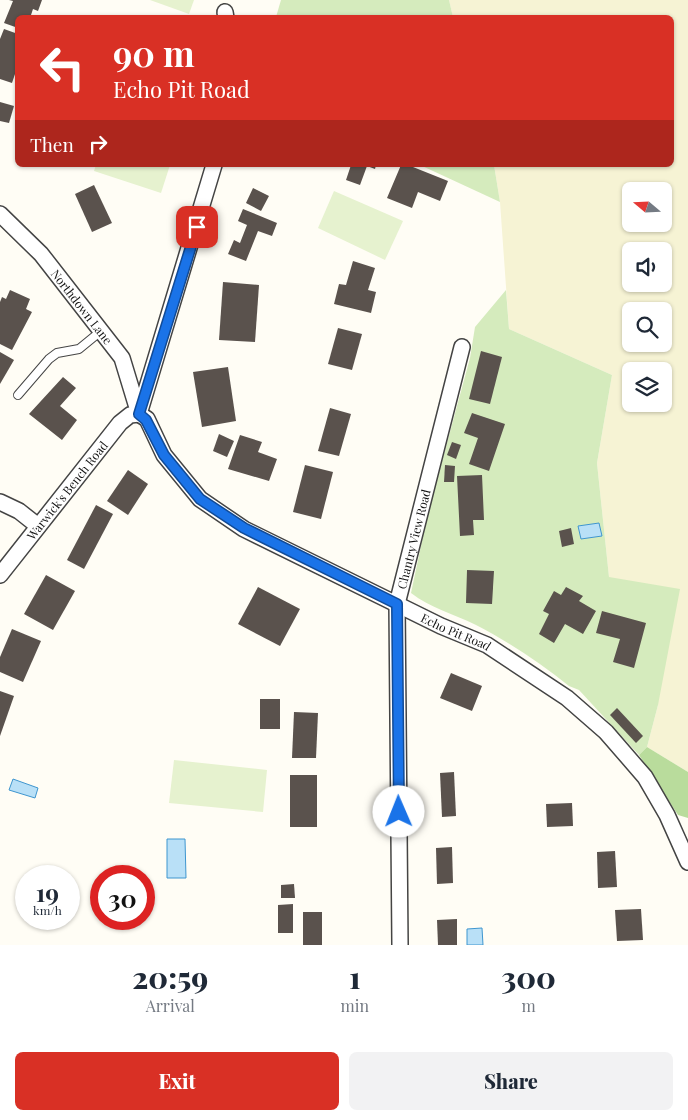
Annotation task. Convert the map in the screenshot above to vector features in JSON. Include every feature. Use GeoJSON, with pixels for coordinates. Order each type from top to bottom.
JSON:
{"type":"FeatureCollection","features":[{"type":"Feature","properties":{"kind":"street"},"geometry":{"type":"LineString","coordinates":[[139,414],[213,167]]}},
{"type":"Feature","properties":{"kind":"street","name":"Northdown Lane"},"geometry":{"type":"LineString","coordinates":[[0,214],[40,254],[122,358],[139,414]]}},
{"type":"Feature","properties":{"kind":"street","name":"Chantry View Road"},"geometry":{"type":"LineString","coordinates":[[400,945],[397,604],[462,347]]}},
{"type":"Feature","properties":{"kind":"street","name":"Warwick's Bench Road"},"geometry":{"type":"LineString","coordinates":[[0,575],[120,423],[130,415],[139,414]]}},
{"type":"Feature","properties":{"kind":"street","name":"Echo Pit Road"},"geometry":{"type":"LineString","coordinates":[[139,414],[146,420],[164,455],[200,499],[244,528],[441,626],[487,645],[579,708],[606,732],[645,777],[667,815],[688,862]]}},
{"type":"Feature","properties":{"kind":"street"},"geometry":{"type":"LineString","coordinates":[[0,502],[19,511],[38,526]]}},
{"type":"Feature","properties":{"kind":"lane"},"geometry":{"type":"LineString","coordinates":[[18,395],[48,359],[57,353],[79,349],[101,331]]}},
{"type":"Feature","properties":{"kind":"shaded area"},"geometry":{"type":"Polygon","coordinates":[[[449,0],[688,0],[688,772],[647,747],[658,705],[609,577],[597,463],[612,375],[509,329],[500,202],[494,167],[674,167],[674,15],[453,15],[449,0]]]}},
{"type":"Feature","properties":{"kind":"green space"},"geometry":{"type":"Polygon","coordinates":[[[150,0],[194,0],[189,14],[150,0]]]}},
{"type":"Feature","properties":{"kind":"green space"},"geometry":{"type":"Polygon","coordinates":[[[281,0],[449,0],[453,15],[277,15],[281,0]]]}},
{"type":"Feature","properties":{"kind":"green space"},"geometry":{"type":"Polygon","coordinates":[[[95,167],[169,167],[161,193],[94,171],[95,167]]]}},
{"type":"Feature","properties":{"kind":"green space"},"geometry":{"type":"Polygon","coordinates":[[[424,167],[494,167],[500,202],[424,167]]]}},
{"type":"Feature","properties":{"kind":"green space"},"geometry":{"type":"Polygon","coordinates":[[[334,191],[403,221],[385,260],[318,228],[334,191]]]}},
{"type":"Feature","properties":{"kind":"green space"},"geometry":{"type":"Polygon","coordinates":[[[506,290],[509,329],[612,375],[597,463],[609,577],[680,589],[658,705],[647,747],[639,755],[579,690],[569,686],[536,661],[500,638],[426,603],[411,593],[428,513],[470,358],[475,327],[506,290]]]}},
{"type":"Feature","properties":{"kind":"green space"},"geometry":{"type":"Polygon","coordinates":[[[647,747],[688,772],[688,818],[678,815],[639,755],[647,747]]]}},
{"type":"Feature","properties":{"kind":"green space"},"geometry":{"type":"Polygon","coordinates":[[[174,760],[267,770],[263,812],[169,803],[174,760]]]}},
{"type":"Feature","properties":{"kind":"water"},"geometry":{"type":"Polygon","coordinates":[[[599,523],[602,536],[581,539],[578,526],[599,523]]]}},
{"type":"Feature","properties":{"kind":"water"},"geometry":{"type":"Polygon","coordinates":[[[13,779],[38,788],[35,798],[9,790],[13,779]]]}},
{"type":"Feature","properties":{"kind":"water"},"geometry":{"type":"Polygon","coordinates":[[[167,839],[185,839],[186,878],[167,878],[167,839]]]}},
{"type":"Feature","properties":{"kind":"water"},"geometry":{"type":"Polygon","coordinates":[[[482,928],[483,945],[467,945],[467,929],[482,928]]]}},
{"type":"Feature","properties":{"kind":"building"},"geometry":{"type":"Polygon","coordinates":[[[9,0],[42,0],[38,11],[33,9],[31,15],[15,15],[15,27],[4,23],[13,1],[9,0]]]}},
{"type":"Feature","properties":{"kind":"building"},"geometry":{"type":"Polygon","coordinates":[[[4,29],[15,33],[15,74],[12,83],[0,79],[0,39],[4,29]]]}},
{"type":"Feature","properties":{"kind":"building"},"geometry":{"type":"Polygon","coordinates":[[[0,102],[14,106],[9,123],[0,121],[0,102]]]}},
{"type":"Feature","properties":{"kind":"building"},"geometry":{"type":"Polygon","coordinates":[[[350,167],[367,167],[360,185],[346,180],[350,167]]]}},
{"type":"Feature","properties":{"kind":"building"},"geometry":{"type":"Polygon","coordinates":[[[400,167],[413,167],[448,181],[440,201],[418,192],[412,208],[387,198],[400,167]]]}},
{"type":"Feature","properties":{"kind":"building"},"geometry":{"type":"Polygon","coordinates":[[[94,185],[112,223],[92,232],[75,194],[94,185]]]}},
{"type":"Feature","properties":{"kind":"building"},"geometry":{"type":"Polygon","coordinates":[[[253,188],[269,196],[261,211],[246,203],[253,188]]]}},
{"type":"Feature","properties":{"kind":"building"},"geometry":{"type":"Polygon","coordinates":[[[243,209],[277,223],[272,236],[258,231],[246,261],[228,254],[234,240],[240,243],[247,225],[238,221],[243,209]]]}},
{"type":"Feature","properties":{"kind":"building"},"geometry":{"type":"Polygon","coordinates":[[[353,261],[375,268],[368,290],[376,292],[371,313],[334,304],[339,284],[346,285],[353,261]]]}},
{"type":"Feature","properties":{"kind":"building"},"geometry":{"type":"Polygon","coordinates":[[[223,282],[259,285],[255,342],[219,340],[223,282]]]}},
{"type":"Feature","properties":{"kind":"building"},"geometry":{"type":"Polygon","coordinates":[[[10,290],[30,299],[26,309],[32,312],[12,350],[0,344],[0,302],[2,297],[6,299],[10,290]]]}},
{"type":"Feature","properties":{"kind":"building"},"geometry":{"type":"Polygon","coordinates":[[[338,328],[362,334],[352,370],[328,364],[338,328]]]}},
{"type":"Feature","properties":{"kind":"building"},"geometry":{"type":"Polygon","coordinates":[[[481,351],[502,357],[490,404],[469,399],[481,351]]]}},
{"type":"Feature","properties":{"kind":"building"},"geometry":{"type":"Polygon","coordinates":[[[0,352],[14,360],[0,384],[0,352]]]}},
{"type":"Feature","properties":{"kind":"building"},"geometry":{"type":"Polygon","coordinates":[[[228,367],[236,421],[202,427],[193,372],[228,367]]]}},
{"type":"Feature","properties":{"kind":"building"},"geometry":{"type":"Polygon","coordinates":[[[63,377],[76,388],[60,406],[77,420],[62,440],[29,414],[63,377]]]}},
{"type":"Feature","properties":{"kind":"building"},"geometry":{"type":"Polygon","coordinates":[[[330,408],[351,414],[339,456],[318,451],[330,408]]]}},
{"type":"Feature","properties":{"kind":"building"},"geometry":{"type":"Polygon","coordinates":[[[472,413],[505,424],[489,471],[469,464],[478,438],[464,433],[472,413]]]}},
{"type":"Feature","properties":{"kind":"building"},"geometry":{"type":"Polygon","coordinates":[[[219,434],[234,441],[227,457],[213,451],[219,434]]]}},
{"type":"Feature","properties":{"kind":"building"},"geometry":{"type":"Polygon","coordinates":[[[240,435],[262,442],[258,452],[277,459],[269,481],[228,469],[240,435]]]}},
{"type":"Feature","properties":{"kind":"building"},"geometry":{"type":"Polygon","coordinates":[[[452,442],[461,445],[456,459],[447,455],[452,442]]]}},
{"type":"Feature","properties":{"kind":"building"},"geometry":{"type":"Polygon","coordinates":[[[305,465],[333,472],[321,519],[293,512],[305,465]]]}},
{"type":"Feature","properties":{"kind":"building"},"geometry":{"type":"Polygon","coordinates":[[[445,465],[455,466],[454,482],[444,482],[445,465]]]}},
{"type":"Feature","properties":{"kind":"building"},"geometry":{"type":"Polygon","coordinates":[[[128,470],[148,484],[128,515],[107,501],[128,470]]]}},
{"type":"Feature","properties":{"kind":"building"},"geometry":{"type":"Polygon","coordinates":[[[482,475],[484,520],[473,520],[474,535],[460,536],[457,476],[482,475]]]}},
{"type":"Feature","properties":{"kind":"building"},"geometry":{"type":"Polygon","coordinates":[[[96,505],[113,514],[84,569],[67,560],[96,505]]]}},
{"type":"Feature","properties":{"kind":"building"},"geometry":{"type":"Polygon","coordinates":[[[571,528],[574,544],[562,547],[559,531],[571,528]]]}},
{"type":"Feature","properties":{"kind":"building"},"geometry":{"type":"Polygon","coordinates":[[[467,570],[494,571],[492,604],[466,603],[467,570]]]}},
{"type":"Feature","properties":{"kind":"building"},"geometry":{"type":"Polygon","coordinates":[[[46,575],[75,591],[53,630],[24,614],[46,575]]]}},
{"type":"Feature","properties":{"kind":"building"},"geometry":{"type":"Polygon","coordinates":[[[258,587],[300,609],[280,646],[238,624],[258,587]]]}},
{"type":"Feature","properties":{"kind":"building"},"geometry":{"type":"Polygon","coordinates":[[[566,587],[583,596],[579,601],[596,611],[583,634],[565,624],[554,643],[539,634],[549,614],[543,611],[554,591],[561,595],[566,587]]]}},
{"type":"Feature","properties":{"kind":"building"},"geometry":{"type":"Polygon","coordinates":[[[602,611],[646,623],[634,668],[613,662],[620,639],[596,633],[602,611]]]}},
{"type":"Feature","properties":{"kind":"building"},"geometry":{"type":"Polygon","coordinates":[[[12,629],[41,641],[23,682],[0,672],[0,657],[12,629]]]}},
{"type":"Feature","properties":{"kind":"building"},"geometry":{"type":"Polygon","coordinates":[[[451,673],[482,686],[472,711],[440,698],[451,673]]]}},
{"type":"Feature","properties":{"kind":"building"},"geometry":{"type":"Polygon","coordinates":[[[0,691],[14,696],[0,736],[0,691]]]}},
{"type":"Feature","properties":{"kind":"building"},"geometry":{"type":"Polygon","coordinates":[[[260,699],[280,699],[280,729],[260,729],[260,699]]]}},
{"type":"Feature","properties":{"kind":"building"},"geometry":{"type":"Polygon","coordinates":[[[617,708],[643,736],[636,743],[610,715],[617,708]]]}},
{"type":"Feature","properties":{"kind":"building"},"geometry":{"type":"Polygon","coordinates":[[[294,712],[318,713],[316,758],[292,758],[294,712]]]}},
{"type":"Feature","properties":{"kind":"building"},"geometry":{"type":"Polygon","coordinates":[[[454,772],[456,816],[442,817],[440,773],[454,772]]]}},
{"type":"Feature","properties":{"kind":"building"},"geometry":{"type":"Polygon","coordinates":[[[290,775],[317,775],[317,827],[290,827],[290,775]]]}},
{"type":"Feature","properties":{"kind":"building"},"geometry":{"type":"Polygon","coordinates":[[[572,803],[573,826],[547,827],[546,804],[572,803]]]}},
{"type":"Feature","properties":{"kind":"building"},"geometry":{"type":"Polygon","coordinates":[[[452,847],[453,883],[437,884],[436,848],[452,847]]]}},
{"type":"Feature","properties":{"kind":"building"},"geometry":{"type":"Polygon","coordinates":[[[615,851],[617,887],[598,888],[597,852],[615,851]]]}},
{"type":"Feature","properties":{"kind":"building"},"geometry":{"type":"Polygon","coordinates":[[[294,884],[295,898],[281,898],[281,885],[294,884]]]}},
{"type":"Feature","properties":{"kind":"building"},"geometry":{"type":"Polygon","coordinates":[[[293,904],[293,933],[278,933],[278,905],[293,904]]]}},
{"type":"Feature","properties":{"kind":"building"},"geometry":{"type":"Polygon","coordinates":[[[641,909],[643,940],[617,941],[615,910],[641,909]]]}},
{"type":"Feature","properties":{"kind":"building"},"geometry":{"type":"Polygon","coordinates":[[[303,912],[322,912],[322,945],[303,945],[303,912]]]}},
{"type":"Feature","properties":{"kind":"building"},"geometry":{"type":"Polygon","coordinates":[[[457,919],[457,945],[438,945],[437,920],[457,919]]]}},
{"type":"Feature","properties":{"kind":"route"},"geometry":{"type":"LineString","coordinates":[[197,227],[139,414],[146,420],[164,455],[200,499],[244,528],[397,604],[399,812]]}}]}
